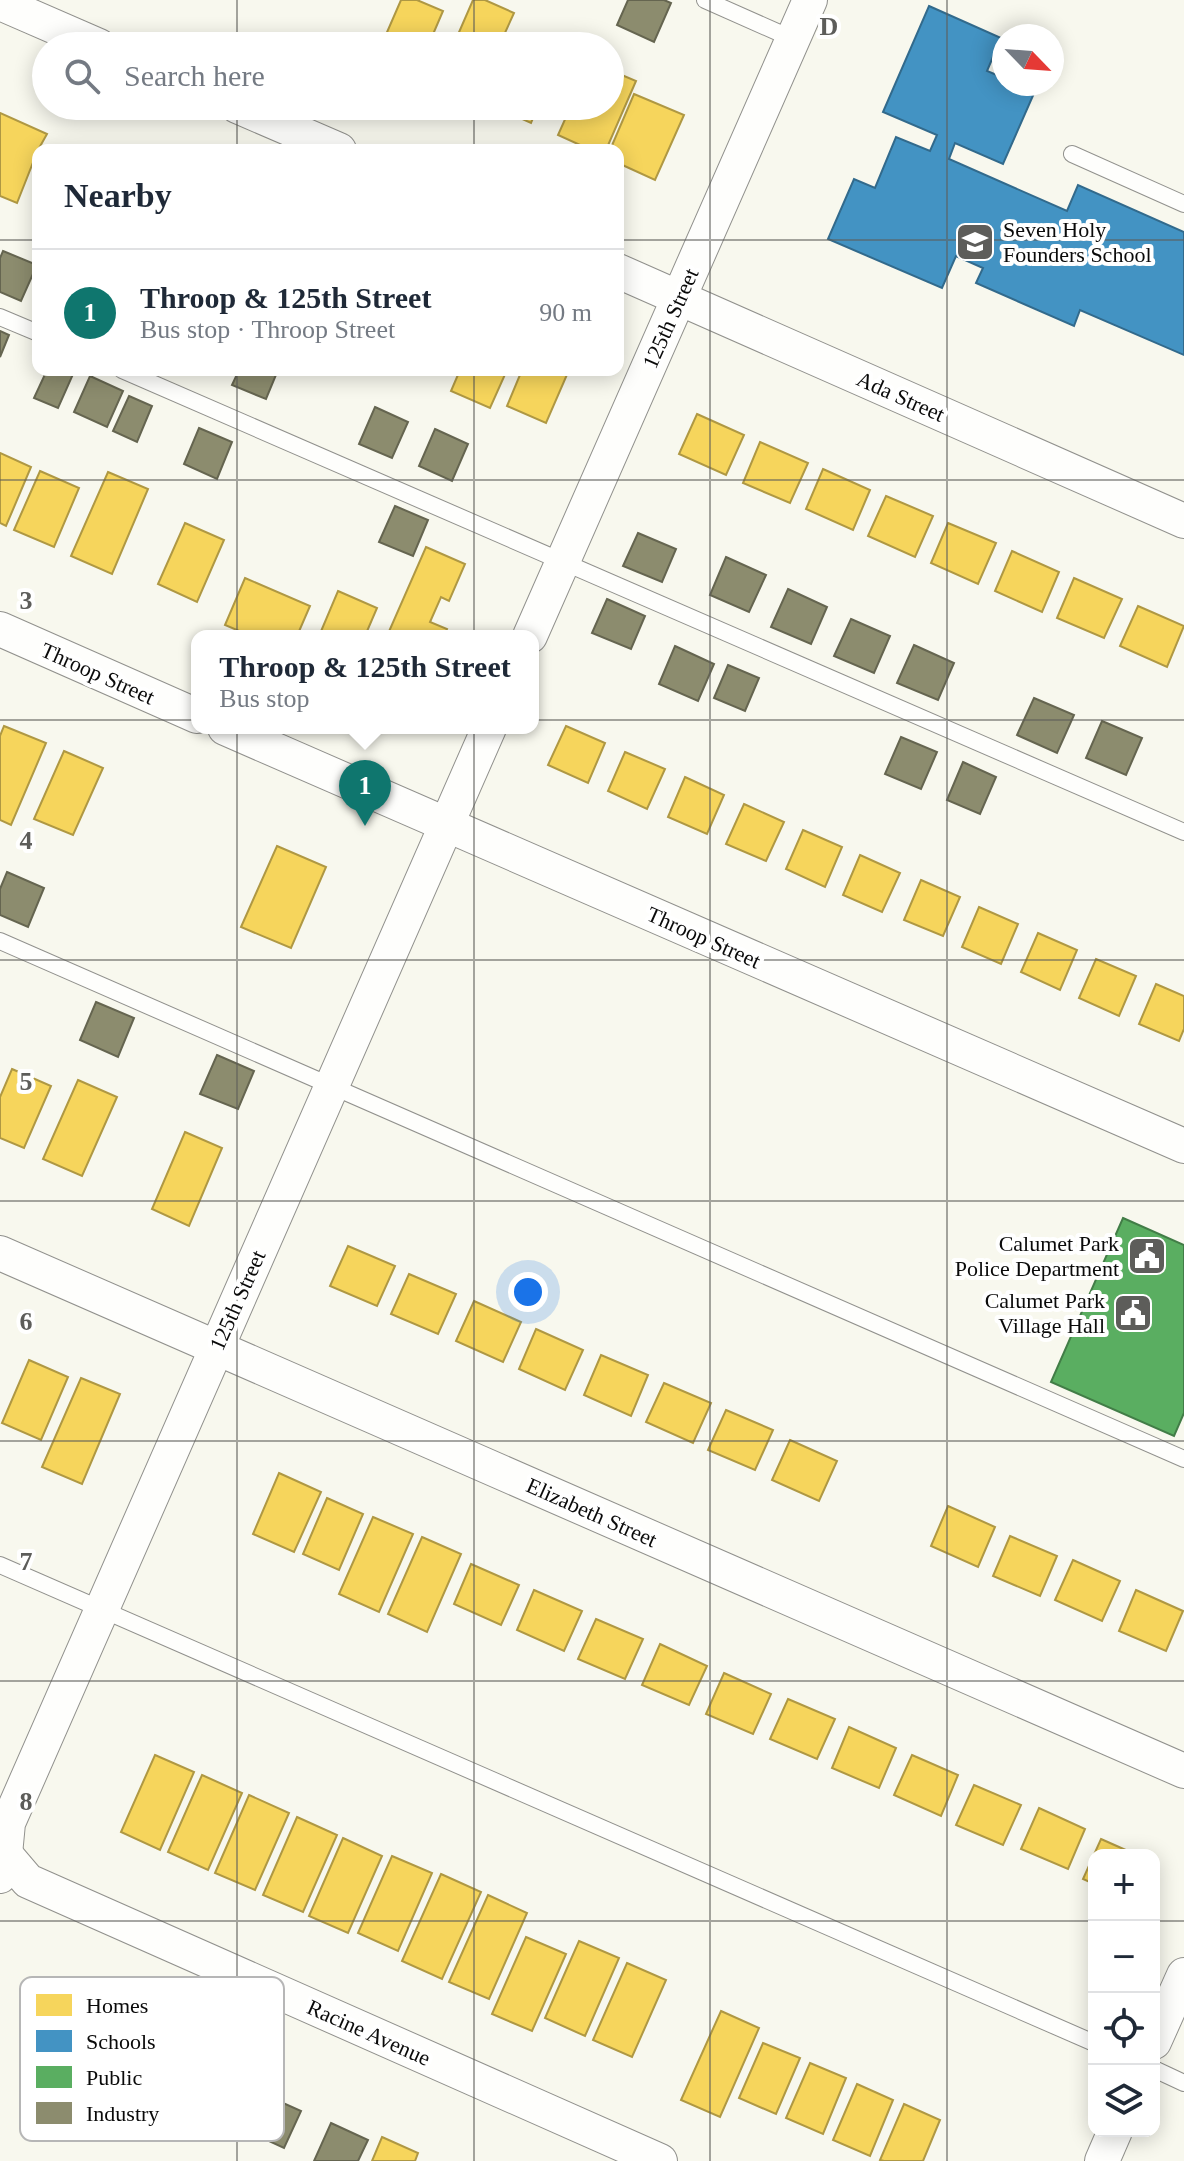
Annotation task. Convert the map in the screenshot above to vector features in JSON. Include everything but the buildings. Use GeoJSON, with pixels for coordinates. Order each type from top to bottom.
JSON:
{"type":"FeatureCollection","features":[{"type":"Feature","properties":{"kind":"street","name":"125th Street"},"geometry":{"type":"LineString","coordinates":[[533,630],[810,0]]}},
{"type":"Feature","properties":{"kind":"street"},"geometry":{"type":"LineString","coordinates":[[0,3],[67,32]]}},
{"type":"Feature","properties":{"kind":"street"},"geometry":{"type":"LineString","coordinates":[[269,120],[325,144]]}},
{"type":"Feature","properties":{"kind":"street","name":"Ada Street"},"geometry":{"type":"LineString","coordinates":[[624,274],[1184,521]]}},
{"type":"Feature","properties":{"kind":"street","name":"Throop Street"},"geometry":{"type":"LineString","coordinates":[[0,629],[191,713]]}},
{"type":"Feature","properties":{"kind":"street","name":"Throop Street"},"geometry":{"type":"LineString","coordinates":[[239,734],[1184,1146]]}},
{"type":"Feature","properties":{"kind":"street","name":"125th Street"},"geometry":{"type":"LineString","coordinates":[[2,1860],[8,1823],[486,734]]}},
{"type":"Feature","properties":{"kind":"street","name":"Elizabeth Street"},"geometry":{"type":"LineString","coordinates":[[0,1253],[1184,1771]]}},
{"type":"Feature","properties":{"kind":"street","name":"Racine Avenue"},"geometry":{"type":"LineString","coordinates":[[2,1860],[28,1881],[245,1977]]}},
{"type":"Feature","properties":{"kind":"street"},"geometry":{"type":"LineString","coordinates":[[1160,2029],[1184,1975]]}},
{"type":"Feature","properties":{"kind":"street","name":"Racine Avenue"},"geometry":{"type":"LineString","coordinates":[[284,1994],[660,2161]]}},
{"type":"Feature","properties":{"kind":"street"},"geometry":{"type":"LineString","coordinates":[[1102,2161],[1112,2137]]}},
{"type":"Feature","properties":{"kind":"lane"},"geometry":{"type":"LineString","coordinates":[[705,0],[793,39]]}},
{"type":"Feature","properties":{"kind":"lane"},"geometry":{"type":"LineString","coordinates":[[1072,154],[1184,204]]}},
{"type":"Feature","properties":{"kind":"lane"},"geometry":{"type":"LineString","coordinates":[[0,317],[32,330]]}},
{"type":"Feature","properties":{"kind":"lane"},"geometry":{"type":"LineString","coordinates":[[136,376],[1184,832]]}},
{"type":"Feature","properties":{"kind":"lane"},"geometry":{"type":"LineString","coordinates":[[0,941],[1184,1459]]}},
{"type":"Feature","properties":{"kind":"lane"},"geometry":{"type":"LineString","coordinates":[[0,1565],[1088,2040]]}},
{"type":"Feature","properties":{"kind":"lane"},"geometry":{"type":"LineString","coordinates":[[1160,2072],[1184,2083]]}},
{"type":"Feature","properties":{"kind":"place","name":"Seven Holy Founders School"},"geometry":{"type":"Point","coordinates":[975,242]}},
{"type":"Feature","properties":{"kind":"place","name":"Throop & 125th Street"},"geometry":{"type":"Point","coordinates":[365,826]}},
{"type":"Feature","properties":{"kind":"place","name":"Calumet Park Police Department"},"geometry":{"type":"Point","coordinates":[1147,1256]}},
{"type":"Feature","properties":{"kind":"place","name":"Calumet Park Village Hall"},"geometry":{"type":"Point","coordinates":[1133,1313]}}]}
